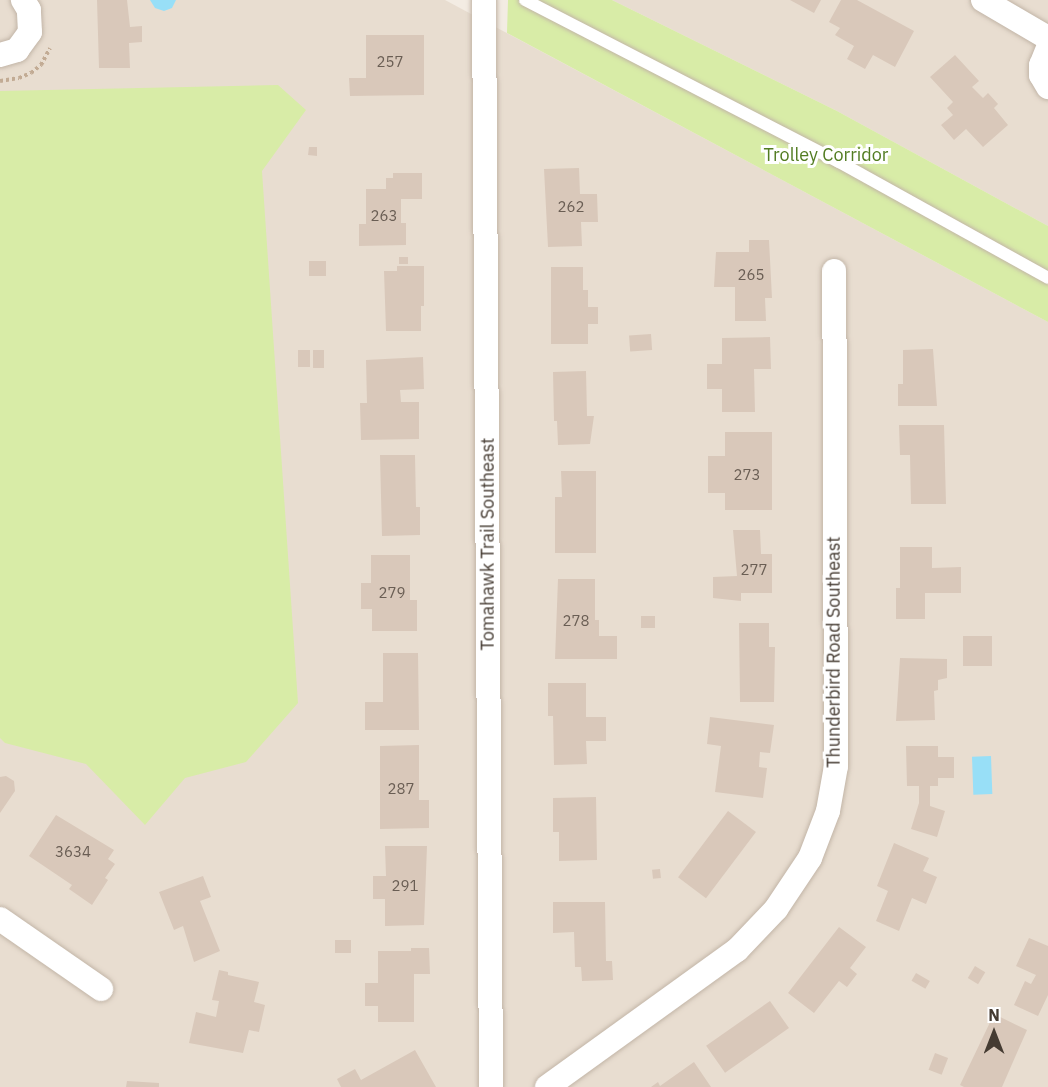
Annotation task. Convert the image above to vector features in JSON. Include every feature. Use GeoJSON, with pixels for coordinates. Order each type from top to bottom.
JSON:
{"type":"FeatureCollection","features":[{"type":"Feature","properties":{"kind":"street"},"geometry":{"type":"LineString","coordinates":[[0,55],[17,50],[30,32],[29,9],[23,0]]}},
{"type":"Feature","properties":{"kind":"street","name":"Tomahawk Trail Southeast"},"geometry":{"type":"LineString","coordinates":[[484,0],[491,1087]]}},
{"type":"Feature","properties":{"kind":"street"},"geometry":{"type":"LineString","coordinates":[[983,0],[1048,38]]}},
{"type":"Feature","properties":{"kind":"street"},"geometry":{"type":"LineString","coordinates":[[1048,48],[1041,65],[1041,75],[1048,87]]}},
{"type":"Feature","properties":{"kind":"street","name":"Thunderbird Road Southeast"},"geometry":{"type":"LineString","coordinates":[[547,1087],[737,950],[776,909],[804,867],[828,811],[836,766],[834,271]]}},
{"type":"Feature","properties":{"kind":"street"},"geometry":{"type":"LineString","coordinates":[[0,919],[101,989]]}},
{"type":"Feature","properties":{"kind":"lane"},"geometry":{"type":"LineString","coordinates":[[525,0],[839,162],[1048,278]]}},
{"type":"Feature","properties":{"kind":"shaded area"},"geometry":{"type":"Polygon","coordinates":[[[0,0],[445,0],[1048,322],[1048,1087],[0,1087],[0,0]]]}},
{"type":"Feature","properties":{"kind":"shaded area"},"geometry":{"type":"Polygon","coordinates":[[[612,0],[1048,0],[1048,226],[837,111],[612,0]]]}},
{"type":"Feature","properties":{"kind":"green space","name":"Trolley Corridor"},"geometry":{"type":"Polygon","coordinates":[[[508,0],[612,0],[837,111],[1048,226],[1048,322],[507,33],[508,0]]]}},
{"type":"Feature","properties":{"kind":"green space"},"geometry":{"type":"Polygon","coordinates":[[[278,85],[306,110],[262,171],[298,703],[246,762],[185,778],[145,825],[86,764],[5,743],[0,738],[0,91],[278,85]]]}},
{"type":"Feature","properties":{"kind":"water"},"geometry":{"type":"Polygon","coordinates":[[[150,0],[176,0],[172,8],[164,11],[155,8],[150,0]]]}},
{"type":"Feature","properties":{"kind":"water"},"geometry":{"type":"Polygon","coordinates":[[[991,756],[992,794],[973,795],[972,757],[991,756]]]}},
{"type":"Feature","properties":{"kind":"building"},"geometry":{"type":"Polygon","coordinates":[[[97,0],[127,0],[130,27],[142,26],[142,42],[129,43],[130,68],[99,68],[97,0]]]}},
{"type":"Feature","properties":{"kind":"building"},"geometry":{"type":"Polygon","coordinates":[[[790,0],[821,0],[814,13],[790,0]]]}},
{"type":"Feature","properties":{"kind":"building"},"geometry":{"type":"Polygon","coordinates":[[[841,0],[857,0],[914,31],[895,67],[873,55],[865,69],[847,59],[854,46],[835,35],[840,28],[829,22],[841,0]]]}},
{"type":"Feature","properties":{"kind":"building"},"geometry":{"type":"Polygon","coordinates":[[[366,35],[424,35],[424,95],[350,96],[349,78],[366,78],[366,35]]]}},
{"type":"Feature","properties":{"kind":"building"},"geometry":{"type":"Polygon","coordinates":[[[955,55],[979,81],[972,87],[983,98],[988,93],[998,104],[994,108],[1008,125],[983,147],[966,129],[954,140],[941,125],[953,115],[947,108],[953,102],[930,77],[955,55]]]}},
{"type":"Feature","properties":{"kind":"building"},"geometry":{"type":"Polygon","coordinates":[[[309,147],[317,147],[317,156],[308,155],[309,147]]]}},
{"type":"Feature","properties":{"kind":"building"},"geometry":{"type":"Polygon","coordinates":[[[579,168],[580,194],[597,194],[598,222],[581,222],[582,246],[548,247],[544,169],[579,168]]]}},
{"type":"Feature","properties":{"kind":"building"},"geometry":{"type":"Polygon","coordinates":[[[393,173],[422,173],[422,199],[401,199],[401,223],[406,223],[406,245],[359,246],[359,224],[366,224],[366,189],[386,189],[386,178],[393,178],[393,173]]]}},
{"type":"Feature","properties":{"kind":"building"},"geometry":{"type":"Polygon","coordinates":[[[749,240],[769,240],[772,298],[765,298],[766,321],[735,321],[735,287],[714,287],[716,252],[749,252],[749,240]]]}},
{"type":"Feature","properties":{"kind":"building"},"geometry":{"type":"Polygon","coordinates":[[[399,257],[408,257],[408,264],[399,264],[399,257]]]}},
{"type":"Feature","properties":{"kind":"building"},"geometry":{"type":"Polygon","coordinates":[[[309,261],[326,261],[326,276],[309,276],[309,261]]]}},
{"type":"Feature","properties":{"kind":"building"},"geometry":{"type":"Polygon","coordinates":[[[397,266],[424,266],[424,306],[421,306],[421,331],[386,331],[384,271],[397,271],[397,266]]]}},
{"type":"Feature","properties":{"kind":"building"},"geometry":{"type":"Polygon","coordinates":[[[551,267],[583,267],[583,290],[588,290],[588,307],[598,307],[598,324],[588,324],[588,344],[551,344],[551,267]]]}},
{"type":"Feature","properties":{"kind":"building"},"geometry":{"type":"Polygon","coordinates":[[[651,334],[652,350],[630,351],[629,336],[651,334]]]}},
{"type":"Feature","properties":{"kind":"building"},"geometry":{"type":"Polygon","coordinates":[[[770,337],[771,369],[754,369],[755,412],[722,412],[722,389],[707,389],[707,364],[722,364],[722,338],[770,337]]]}},
{"type":"Feature","properties":{"kind":"building"},"geometry":{"type":"Polygon","coordinates":[[[933,349],[937,406],[898,406],[898,384],[903,384],[903,350],[933,349]]]}},
{"type":"Feature","properties":{"kind":"building"},"geometry":{"type":"Polygon","coordinates":[[[298,350],[310,350],[310,367],[298,367],[298,350]]]}},
{"type":"Feature","properties":{"kind":"building"},"geometry":{"type":"Polygon","coordinates":[[[313,350],[324,350],[324,368],[313,368],[313,350]]]}},
{"type":"Feature","properties":{"kind":"building"},"geometry":{"type":"Polygon","coordinates":[[[423,357],[424,389],[400,390],[401,402],[419,402],[419,439],[361,440],[360,403],[367,403],[366,360],[423,357]]]}},
{"type":"Feature","properties":{"kind":"building"},"geometry":{"type":"Polygon","coordinates":[[[586,371],[587,416],[594,416],[590,444],[558,445],[557,421],[554,421],[553,372],[586,371]]]}},
{"type":"Feature","properties":{"kind":"building"},"geometry":{"type":"Polygon","coordinates":[[[899,425],[944,425],[946,504],[911,504],[910,455],[900,455],[899,425]]]}},
{"type":"Feature","properties":{"kind":"building"},"geometry":{"type":"Polygon","coordinates":[[[725,432],[772,432],[772,510],[725,510],[725,493],[708,493],[708,456],[725,456],[725,432]]]}},
{"type":"Feature","properties":{"kind":"building"},"geometry":{"type":"Polygon","coordinates":[[[380,455],[415,455],[416,507],[420,507],[420,535],[382,536],[380,455]]]}},
{"type":"Feature","properties":{"kind":"building"},"geometry":{"type":"Polygon","coordinates":[[[561,471],[596,471],[596,553],[555,553],[555,497],[562,497],[561,471]]]}},
{"type":"Feature","properties":{"kind":"building"},"geometry":{"type":"Polygon","coordinates":[[[733,530],[760,530],[761,554],[772,554],[772,593],[741,593],[741,601],[713,598],[713,577],[737,576],[733,530]]]}},
{"type":"Feature","properties":{"kind":"building"},"geometry":{"type":"Polygon","coordinates":[[[900,547],[932,547],[932,568],[961,567],[961,593],[925,593],[925,619],[896,619],[896,588],[900,588],[900,547]]]}},
{"type":"Feature","properties":{"kind":"building"},"geometry":{"type":"Polygon","coordinates":[[[371,555],[410,555],[410,600],[417,600],[417,631],[372,631],[372,609],[361,609],[361,583],[371,583],[371,555]]]}},
{"type":"Feature","properties":{"kind":"building"},"geometry":{"type":"Polygon","coordinates":[[[558,579],[595,579],[595,620],[599,620],[599,636],[617,636],[617,659],[555,659],[558,579]]]}},
{"type":"Feature","properties":{"kind":"building"},"geometry":{"type":"Polygon","coordinates":[[[641,616],[655,616],[655,628],[641,628],[641,616]]]}},
{"type":"Feature","properties":{"kind":"building"},"geometry":{"type":"Polygon","coordinates":[[[739,623],[769,623],[769,647],[775,647],[774,702],[740,702],[739,623]]]}},
{"type":"Feature","properties":{"kind":"building"},"geometry":{"type":"Polygon","coordinates":[[[963,636],[992,636],[992,666],[963,666],[963,636]]]}},
{"type":"Feature","properties":{"kind":"building"},"geometry":{"type":"Polygon","coordinates":[[[383,653],[418,653],[419,730],[365,730],[365,702],[383,702],[383,653]]]}},
{"type":"Feature","properties":{"kind":"building"},"geometry":{"type":"Polygon","coordinates":[[[900,658],[947,659],[947,678],[938,680],[938,690],[934,691],[935,720],[896,721],[900,658]]]}},
{"type":"Feature","properties":{"kind":"building"},"geometry":{"type":"Polygon","coordinates":[[[548,683],[586,683],[586,717],[606,717],[606,741],[586,741],[587,764],[554,765],[553,716],[548,716],[548,683]]]}},
{"type":"Feature","properties":{"kind":"building"},"geometry":{"type":"Polygon","coordinates":[[[710,717],[774,725],[770,753],[760,752],[759,767],[767,768],[763,798],[715,792],[721,746],[707,744],[710,717]]]}},
{"type":"Feature","properties":{"kind":"building"},"geometry":{"type":"Polygon","coordinates":[[[419,745],[419,800],[429,800],[429,828],[380,829],[380,746],[419,745]]]}},
{"type":"Feature","properties":{"kind":"building"},"geometry":{"type":"Polygon","coordinates":[[[906,746],[938,746],[938,757],[954,757],[954,778],[938,778],[938,786],[930,786],[930,806],[945,811],[937,837],[911,829],[919,803],[919,786],[907,786],[906,746]]]}},
{"type":"Feature","properties":{"kind":"building"},"geometry":{"type":"Polygon","coordinates":[[[6,776],[14,781],[15,791],[0,813],[0,777],[6,776]]]}},
{"type":"Feature","properties":{"kind":"building"},"geometry":{"type":"Polygon","coordinates":[[[596,797],[597,860],[559,861],[559,832],[553,832],[553,798],[596,797]]]}},
{"type":"Feature","properties":{"kind":"building"},"geometry":{"type":"Polygon","coordinates":[[[728,811],[756,832],[706,898],[678,877],[728,811]]]}},
{"type":"Feature","properties":{"kind":"building"},"geometry":{"type":"Polygon","coordinates":[[[56,815],[114,850],[108,859],[115,864],[105,878],[108,880],[92,905],[69,889],[72,885],[29,856],[56,815]]]}},
{"type":"Feature","properties":{"kind":"building"},"geometry":{"type":"Polygon","coordinates":[[[894,843],[929,858],[923,871],[937,877],[926,904],[912,898],[899,931],[876,921],[888,891],[877,886],[894,843]]]}},
{"type":"Feature","properties":{"kind":"building"},"geometry":{"type":"Polygon","coordinates":[[[385,846],[427,846],[424,925],[385,926],[385,899],[373,899],[373,876],[386,876],[385,846]]]}},
{"type":"Feature","properties":{"kind":"building"},"geometry":{"type":"Polygon","coordinates":[[[660,869],[661,878],[653,879],[652,870],[660,869]]]}},
{"type":"Feature","properties":{"kind":"building"},"geometry":{"type":"Polygon","coordinates":[[[203,876],[211,897],[200,901],[220,951],[194,962],[183,926],[174,930],[159,892],[203,876]]]}},
{"type":"Feature","properties":{"kind":"building"},"geometry":{"type":"Polygon","coordinates":[[[553,902],[605,902],[606,961],[612,961],[613,980],[582,981],[581,967],[575,967],[574,932],[553,933],[553,902]]]}},
{"type":"Feature","properties":{"kind":"building"},"geometry":{"type":"Polygon","coordinates":[[[839,927],[866,947],[850,968],[857,974],[847,987],[839,981],[814,1013],[788,993],[839,927]]]}},
{"type":"Feature","properties":{"kind":"building"},"geometry":{"type":"Polygon","coordinates":[[[1029,938],[1048,946],[1048,995],[1038,1016],[1014,1005],[1025,981],[1031,984],[1036,975],[1016,966],[1029,938]]]}},
{"type":"Feature","properties":{"kind":"building"},"geometry":{"type":"Polygon","coordinates":[[[335,940],[351,940],[351,953],[335,953],[335,940]]]}},
{"type":"Feature","properties":{"kind":"building"},"geometry":{"type":"Polygon","coordinates":[[[411,948],[429,948],[430,974],[414,974],[414,1022],[378,1022],[378,1006],[365,1006],[365,983],[378,983],[378,951],[411,951],[411,948]]]}},
{"type":"Feature","properties":{"kind":"building"},"geometry":{"type":"Polygon","coordinates":[[[975,966],[985,972],[978,984],[968,978],[975,966]]]}},
{"type":"Feature","properties":{"kind":"building"},"geometry":{"type":"Polygon","coordinates":[[[219,970],[228,972],[228,975],[259,982],[254,1002],[265,1005],[259,1032],[249,1030],[243,1053],[189,1043],[196,1012],[216,1017],[219,1001],[212,1000],[219,970]]]}},
{"type":"Feature","properties":{"kind":"building"},"geometry":{"type":"Polygon","coordinates":[[[916,973],[930,981],[925,989],[912,981],[916,973]]]}},
{"type":"Feature","properties":{"kind":"building"},"geometry":{"type":"Polygon","coordinates":[[[770,1001],[789,1028],[725,1073],[706,1046],[770,1001]]]}},
{"type":"Feature","properties":{"kind":"building"},"geometry":{"type":"Polygon","coordinates":[[[994,1014],[1027,1030],[1002,1087],[964,1087],[960,1085],[994,1014]]]}},
{"type":"Feature","properties":{"kind":"building"},"geometry":{"type":"Polygon","coordinates":[[[415,1050],[436,1087],[341,1087],[337,1079],[355,1069],[361,1080],[415,1050]]]}},
{"type":"Feature","properties":{"kind":"building"},"geometry":{"type":"Polygon","coordinates":[[[935,1053],[948,1058],[942,1075],[929,1070],[935,1053]]]}},
{"type":"Feature","properties":{"kind":"building"},"geometry":{"type":"Polygon","coordinates":[[[694,1062],[711,1087],[651,1087],[658,1082],[660,1086],[694,1062]]]}},
{"type":"Feature","properties":{"kind":"building"},"geometry":{"type":"Polygon","coordinates":[[[127,1081],[159,1083],[159,1087],[126,1087],[127,1081]]]}}]}
